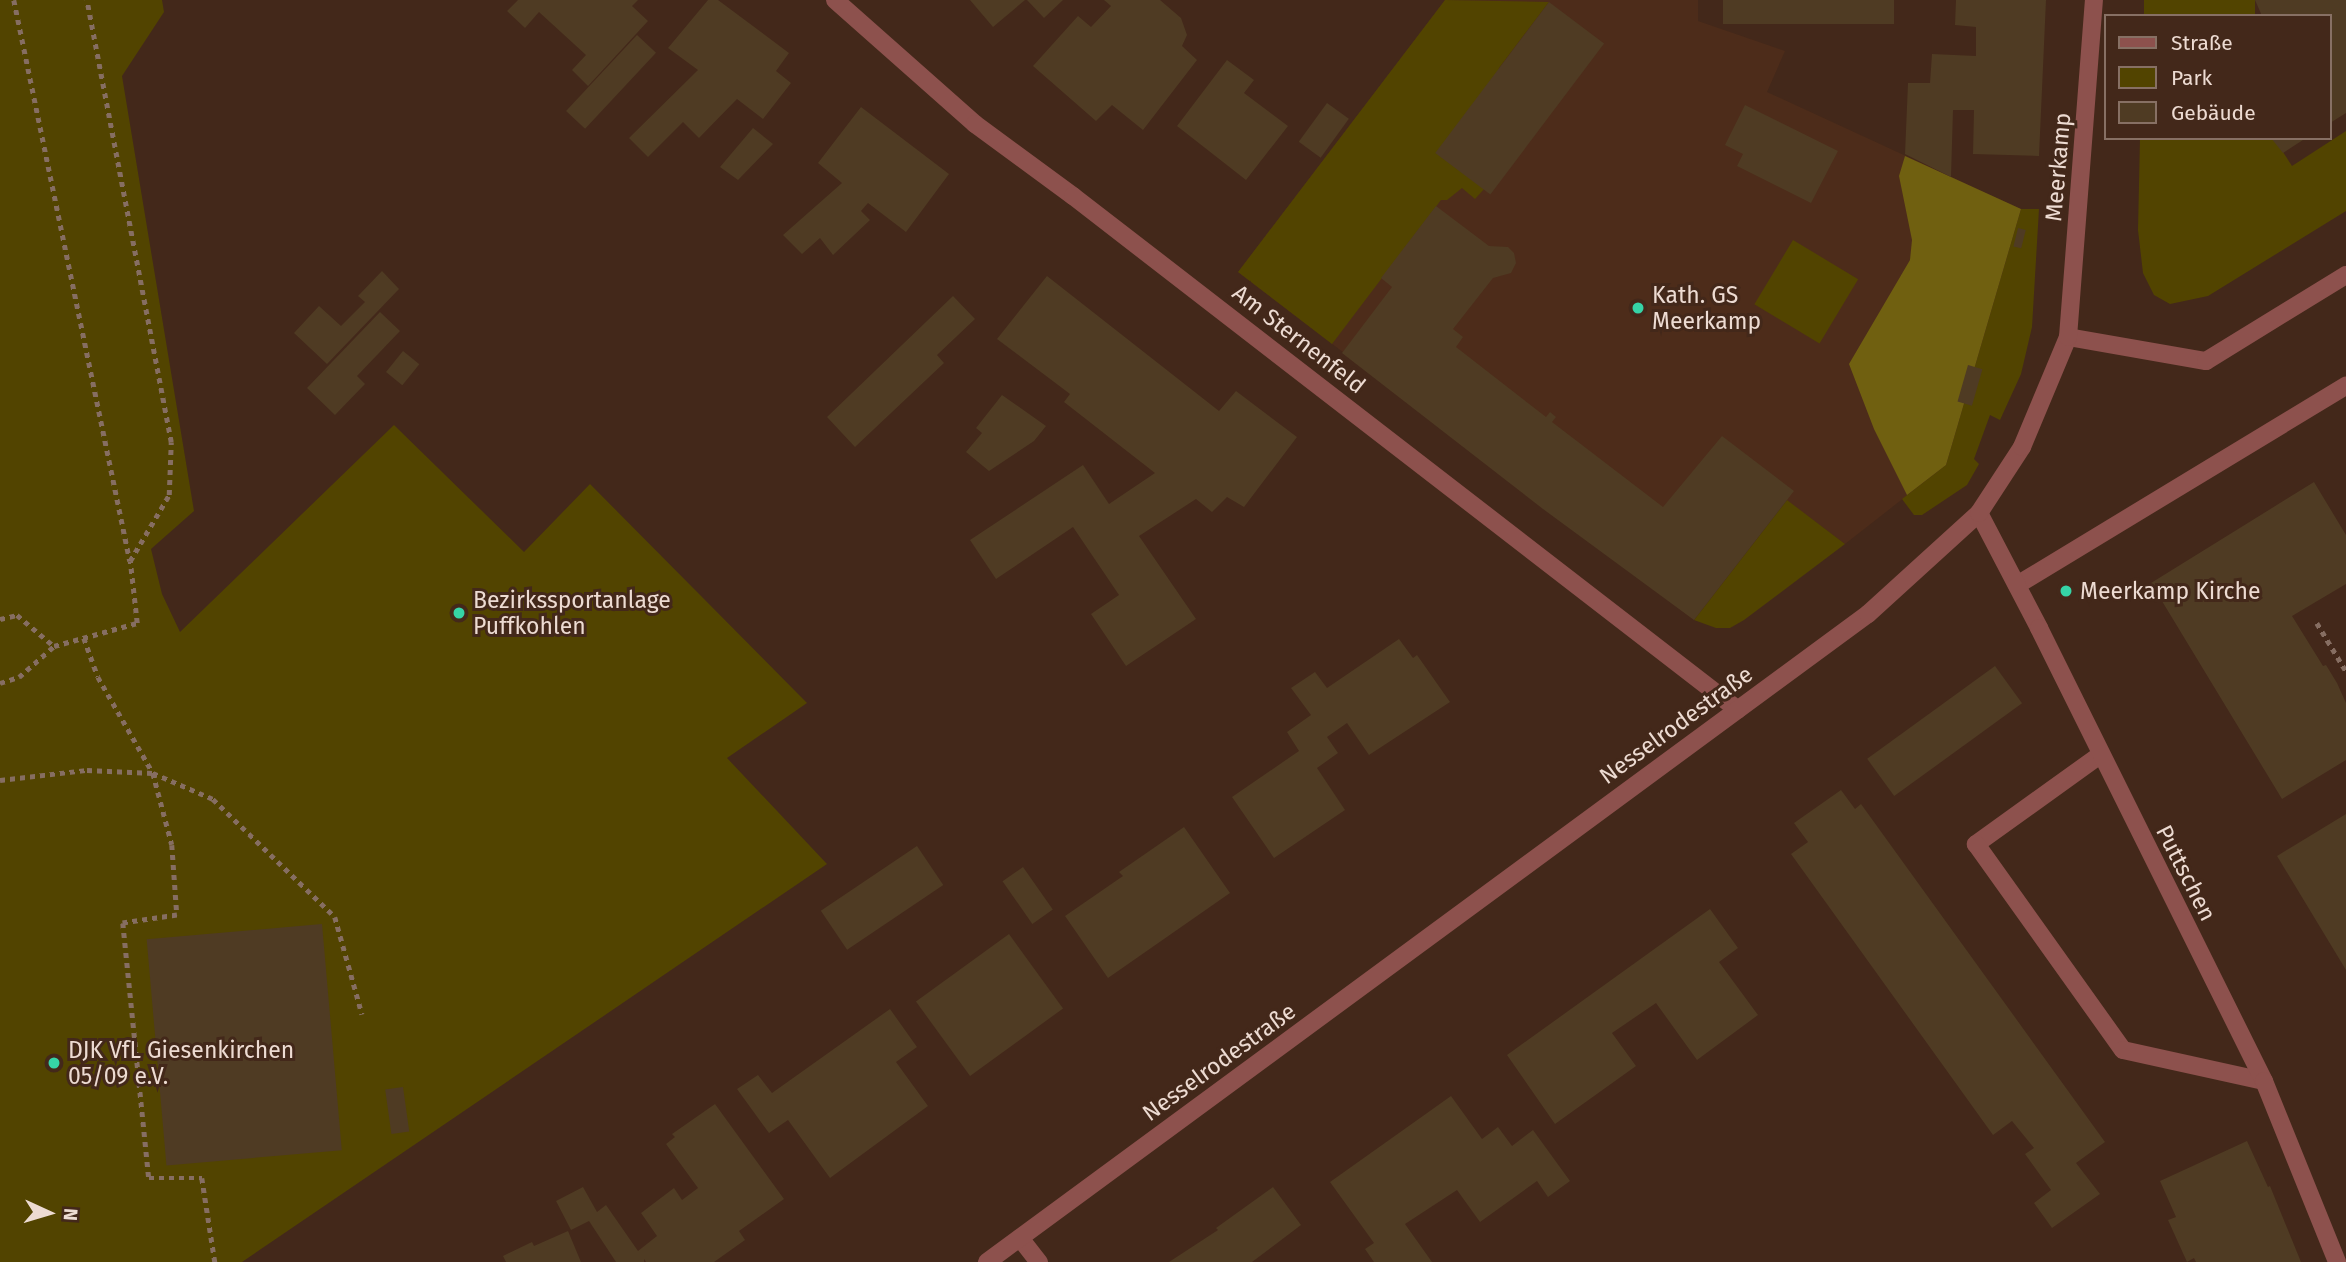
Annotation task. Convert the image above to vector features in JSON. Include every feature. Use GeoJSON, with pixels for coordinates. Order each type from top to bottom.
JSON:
{"type":"FeatureCollection","features":[{"type":"Feature","properties":{"kind":"street","name":"Meerkamp"},"geometry":{"type":"LineString","coordinates":[[2068,337],[2094,0]]}},
{"type":"Feature","properties":{"kind":"street","name":"Am Sternenfeld"},"geometry":{"type":"LineString","coordinates":[[838,2],[975,124],[1073,196],[1738,710]]}},
{"type":"Feature","properties":{"kind":"street"},"geometry":{"type":"LineString","coordinates":[[2068,337],[2206,361],[2346,275]]}},
{"type":"Feature","properties":{"kind":"street","name":"Nesselrodestraße"},"geometry":{"type":"LineString","coordinates":[[987,1262],[1867,614],[1979,513],[2022,447],[2068,337]]}},
{"type":"Feature","properties":{"kind":"street"},"geometry":{"type":"LineString","coordinates":[[2017,585],[2346,386]]}},
{"type":"Feature","properties":{"kind":"street","name":"Puttschen"},"geometry":{"type":"LineString","coordinates":[[1979,513],[2263,1081],[2337,1262]]}},
{"type":"Feature","properties":{"kind":"street"},"geometry":{"type":"LineString","coordinates":[[2099,755],[1976,844],[2123,1050],[2263,1081]]}},
{"type":"Feature","properties":{"kind":"street"},"geometry":{"type":"LineString","coordinates":[[1020,1238],[1039,1262]]}},
{"type":"Feature","properties":{"kind":"path"},"geometry":{"type":"LineString","coordinates":[[0,682],[19,677],[54,646],[137,623],[130,561],[14,0]]}},
{"type":"Feature","properties":{"kind":"path"},"geometry":{"type":"LineString","coordinates":[[88,0],[171,442],[169,495],[130,561]]}},
{"type":"Feature","properties":{"kind":"path"},"geometry":{"type":"LineString","coordinates":[[0,619],[17,615],[54,646]]}},
{"type":"Feature","properties":{"kind":"path"},"geometry":{"type":"LineString","coordinates":[[2317,623],[2346,671]]}},
{"type":"Feature","properties":{"kind":"path"},"geometry":{"type":"LineString","coordinates":[[84,638],[98,677],[153,773],[172,845],[177,915],[123,923],[149,1178],[202,1178],[215,1262]]}},
{"type":"Feature","properties":{"kind":"path"},"geometry":{"type":"LineString","coordinates":[[0,780],[87,770],[153,773],[213,799],[335,917],[362,1014]]}},
{"type":"Feature","properties":{"kind":"shaded area","name":"Kath. GS Meerkamp"},"geometry":{"type":"Polygon","coordinates":[[[1445,0],[1698,0],[1698,21],[1785,51],[1767,92],[2021,209],[1946,465],[1845,544],[1786,500],[1694,620],[1238,272],[1445,0]]]}},
{"type":"Feature","properties":{"kind":"shaded area"},"geometry":{"type":"Polygon","coordinates":[[[1905,156],[2021,209],[1946,465],[1907,495],[1874,429],[1849,364],[1910,260],[1912,240],[1899,176],[1905,156]]]}},
{"type":"Feature","properties":{"kind":"green space","name":"Bezirkssportanlage Puffkohlen"},"geometry":{"type":"Polygon","coordinates":[[[0,0],[162,0],[164,12],[122,76],[194,511],[151,549],[162,594],[180,632],[394,425],[524,552],[590,484],[807,703],[727,758],[827,864],[242,1262],[0,1262],[0,0]]]}},
{"type":"Feature","properties":{"kind":"green space"},"geometry":{"type":"Polygon","coordinates":[[[1445,0],[1549,2],[1499,68],[1485,188],[1475,199],[1462,188],[1447,200],[1441,200],[1332,344],[1238,272],[1445,0]]]}},
{"type":"Feature","properties":{"kind":"green space"},"geometry":{"type":"Polygon","coordinates":[[[2144,0],[2255,0],[2255,14],[2144,14],[2144,0]]]}},
{"type":"Feature","properties":{"kind":"green space"},"geometry":{"type":"Polygon","coordinates":[[[2346,131],[2346,211],[2208,296],[2170,304],[2154,295],[2143,273],[2138,230],[2140,140],[2275,140],[2292,166],[2346,131]]]}},
{"type":"Feature","properties":{"kind":"green space"},"geometry":{"type":"Polygon","coordinates":[[[2021,209],[2039,209],[2032,327],[2021,374],[2000,420],[1990,415],[1974,459],[1979,464],[1967,485],[1922,515],[1914,515],[1902,499],[1946,465],[2021,209]]]}},
{"type":"Feature","properties":{"kind":"green space"},"geometry":{"type":"Polygon","coordinates":[[[1793,240],[1858,279],[1820,343],[1754,304],[1793,240]]]}},
{"type":"Feature","properties":{"kind":"green space"},"geometry":{"type":"Polygon","coordinates":[[[1787,500],[1845,544],[1730,628],[1716,628],[1694,620],[1787,500]]]}},
{"type":"Feature","properties":{"kind":"building"},"geometry":{"type":"Polygon","coordinates":[[[518,0],[638,0],[632,6],[648,21],[588,86],[572,70],[586,55],[539,12],[525,28],[507,11],[518,0]]]}},
{"type":"Feature","properties":{"kind":"building"},"geometry":{"type":"Polygon","coordinates":[[[708,0],[718,0],[789,53],[776,71],[791,83],[763,119],[737,99],[699,138],[683,122],[648,157],[629,138],[698,70],[668,48],[708,0]]]}},
{"type":"Feature","properties":{"kind":"building"},"geometry":{"type":"Polygon","coordinates":[[[970,0],[1025,0],[993,27],[970,0]]]}},
{"type":"Feature","properties":{"kind":"building"},"geometry":{"type":"Polygon","coordinates":[[[1027,0],[1063,0],[1044,18],[1027,0]]]}},
{"type":"Feature","properties":{"kind":"building"},"geometry":{"type":"Polygon","coordinates":[[[1104,0],[1160,0],[1181,18],[1187,35],[1182,46],[1197,60],[1143,130],[1112,105],[1096,121],[1033,66],[1078,16],[1091,27],[1111,6],[1104,0]]]}},
{"type":"Feature","properties":{"kind":"building"},"geometry":{"type":"Polygon","coordinates":[[[1723,0],[1894,0],[1894,24],[1723,24],[1723,0]]]}},
{"type":"Feature","properties":{"kind":"building"},"geometry":{"type":"Polygon","coordinates":[[[1956,0],[2046,0],[2039,156],[1973,154],[1974,110],[1953,110],[1951,177],[1905,154],[1908,83],[1930,83],[1932,54],[1976,56],[1976,27],[1955,25],[1956,0]]]}},
{"type":"Feature","properties":{"kind":"building"},"geometry":{"type":"Polygon","coordinates":[[[2255,0],[2346,0],[2346,113],[2332,122],[2332,14],[2261,14],[2255,0]]]}},
{"type":"Feature","properties":{"kind":"building"},"geometry":{"type":"Polygon","coordinates":[[[1549,2],[1604,44],[1490,194],[1435,153],[1549,2]]]}},
{"type":"Feature","properties":{"kind":"building"},"geometry":{"type":"Polygon","coordinates":[[[637,35],[656,53],[585,129],[566,111],[637,35]]]}},
{"type":"Feature","properties":{"kind":"building"},"geometry":{"type":"Polygon","coordinates":[[[1227,60],[1254,80],[1244,93],[1288,126],[1246,180],[1177,126],[1227,60]]]}},
{"type":"Feature","properties":{"kind":"building"},"geometry":{"type":"Polygon","coordinates":[[[1327,103],[1349,119],[1321,158],[1299,142],[1327,103]]]}},
{"type":"Feature","properties":{"kind":"building"},"geometry":{"type":"Polygon","coordinates":[[[1745,105],[1838,151],[1811,203],[1737,166],[1743,154],[1725,145],[1745,105]]]}},
{"type":"Feature","properties":{"kind":"building"},"geometry":{"type":"Polygon","coordinates":[[[861,107],[949,174],[906,232],[868,203],[861,211],[870,220],[833,255],[820,238],[802,254],[783,235],[842,183],[818,163],[861,107]]]}},
{"type":"Feature","properties":{"kind":"building"},"geometry":{"type":"Polygon","coordinates":[[[753,128],[773,144],[738,180],[720,167],[753,128]]]}},
{"type":"Feature","properties":{"kind":"building"},"geometry":{"type":"Polygon","coordinates":[[[2273,140],[2303,140],[2283,153],[2273,140]]]}},
{"type":"Feature","properties":{"kind":"building"},"geometry":{"type":"Polygon","coordinates":[[[1436,206],[1489,246],[1508,247],[1514,253],[1516,263],[1511,273],[1493,278],[1453,329],[1463,337],[1456,347],[1546,417],[1550,412],[1556,417],[1552,422],[1663,507],[1722,436],[1794,491],[1694,620],[1543,509],[1342,353],[1392,287],[1381,278],[1436,206]]]}},
{"type":"Feature","properties":{"kind":"building"},"geometry":{"type":"Polygon","coordinates":[[[2018,228],[2026,230],[2021,248],[2013,246],[2018,228]]]}},
{"type":"Feature","properties":{"kind":"building"},"geometry":{"type":"Polygon","coordinates":[[[382,271],[399,289],[327,364],[294,333],[319,306],[341,326],[365,302],[358,296],[382,271]]]}},
{"type":"Feature","properties":{"kind":"building"},"geometry":{"type":"Polygon","coordinates":[[[1047,276],[1219,411],[1236,391],[1297,437],[1244,507],[1227,497],[1212,512],[1196,499],[1139,536],[1196,619],[1126,666],[1091,614],[1119,595],[1073,527],[996,579],[970,540],[1083,465],[1109,504],[1155,473],[1064,402],[1070,394],[997,339],[1047,276]]]}},
{"type":"Feature","properties":{"kind":"building"},"geometry":{"type":"Polygon","coordinates":[[[953,296],[975,319],[937,355],[944,363],[855,447],[827,417],[953,296]]]}},
{"type":"Feature","properties":{"kind":"building"},"geometry":{"type":"Polygon","coordinates":[[[380,312],[400,331],[357,376],[365,384],[335,415],[307,388],[380,312]]]}},
{"type":"Feature","properties":{"kind":"building"},"geometry":{"type":"Polygon","coordinates":[[[403,351],[419,364],[402,385],[386,372],[403,351]]]}},
{"type":"Feature","properties":{"kind":"building"},"geometry":{"type":"Polygon","coordinates":[[[1968,365],[1982,369],[1972,406],[1958,402],[1968,365]]]}},
{"type":"Feature","properties":{"kind":"building"},"geometry":{"type":"Polygon","coordinates":[[[1002,395],[1046,426],[1034,441],[989,471],[966,452],[982,433],[976,428],[1002,395]]]}},
{"type":"Feature","properties":{"kind":"building"},"geometry":{"type":"Polygon","coordinates":[[[2314,482],[2346,535],[2346,584],[2292,616],[2323,666],[2326,665],[2346,703],[2346,760],[2282,799],[2151,583],[2314,482]]]}},
{"type":"Feature","properties":{"kind":"building"},"geometry":{"type":"Polygon","coordinates":[[[1399,639],[1413,658],[1417,655],[1450,702],[1369,755],[1347,723],[1327,737],[1338,753],[1317,768],[1345,810],[1274,858],[1232,797],[1299,751],[1287,732],[1311,715],[1291,688],[1315,672],[1327,688],[1399,639]]]}},
{"type":"Feature","properties":{"kind":"building"},"geometry":{"type":"Polygon","coordinates":[[[1995,666],[2022,703],[1894,796],[1867,759],[1995,666]]]}},
{"type":"Feature","properties":{"kind":"building"},"geometry":{"type":"Polygon","coordinates":[[[1841,790],[1855,809],[1861,804],[2105,1142],[2076,1163],[2100,1194],[2052,1228],[2034,1203],[2051,1190],[2025,1154],[2034,1148],[2012,1121],[1993,1135],[1791,854],[1808,842],[1794,823],[1841,790]]]}},
{"type":"Feature","properties":{"kind":"building"},"geometry":{"type":"Polygon","coordinates":[[[2346,814],[2346,970],[2277,856],[2346,814]]]}},
{"type":"Feature","properties":{"kind":"building"},"geometry":{"type":"Polygon","coordinates":[[[1184,827],[1230,893],[1108,978],[1065,916],[1123,876],[1119,872],[1184,827]]]}},
{"type":"Feature","properties":{"kind":"building"},"geometry":{"type":"Polygon","coordinates":[[[917,846],[943,885],[847,950],[821,911],[917,846]]]}},
{"type":"Feature","properties":{"kind":"building"},"geometry":{"type":"Polygon","coordinates":[[[1023,867],[1053,910],[1032,924],[1003,881],[1023,867]]]}},
{"type":"Feature","properties":{"kind":"building"},"geometry":{"type":"Polygon","coordinates":[[[1710,909],[1738,948],[1719,962],[1758,1015],[1697,1060],[1656,1003],[1612,1033],[1636,1066],[1555,1124],[1507,1055],[1710,909]]]}},
{"type":"Feature","properties":{"kind":"building"},"geometry":{"type":"Polygon","coordinates":[[[322,924],[342,1150],[166,1165],[147,939],[322,924]]]}},
{"type":"Feature","properties":{"kind":"building"},"geometry":{"type":"Polygon","coordinates":[[[1009,934],[1063,1008],[970,1076],[916,1002],[1009,934]]]}},
{"type":"Feature","properties":{"kind":"building"},"geometry":{"type":"Polygon","coordinates":[[[890,1009],[917,1047],[896,1062],[928,1106],[830,1178],[788,1120],[769,1133],[737,1089],[758,1075],[772,1093],[890,1009]]]}},
{"type":"Feature","properties":{"kind":"building"},"geometry":{"type":"Polygon","coordinates":[[[403,1087],[409,1132],[391,1134],[385,1090],[403,1087]]]}},
{"type":"Feature","properties":{"kind":"building"},"geometry":{"type":"Polygon","coordinates":[[[1451,1096],[1482,1139],[1498,1127],[1512,1146],[1533,1130],[1570,1181],[1548,1197],[1537,1181],[1480,1222],[1457,1190],[1405,1224],[1432,1262],[1374,1262],[1365,1249],[1374,1243],[1330,1182],[1451,1096]]]}},
{"type":"Feature","properties":{"kind":"building"},"geometry":{"type":"Polygon","coordinates":[[[715,1104],[784,1199],[739,1231],[745,1240],[714,1262],[646,1262],[644,1259],[644,1262],[616,1262],[589,1221],[571,1230],[556,1201],[583,1187],[597,1212],[606,1205],[638,1251],[657,1236],[641,1213],[674,1188],[682,1200],[698,1188],[666,1144],[675,1137],[672,1134],[715,1104]]]}},
{"type":"Feature","properties":{"kind":"building"},"geometry":{"type":"Polygon","coordinates":[[[2247,1141],[2268,1187],[2270,1186],[2301,1262],[2196,1262],[2194,1258],[2187,1262],[2168,1220],[2176,1217],[2160,1181],[2247,1141]]]}},
{"type":"Feature","properties":{"kind":"building"},"geometry":{"type":"Polygon","coordinates":[[[1273,1187],[1301,1225],[1252,1262],[1169,1262],[1218,1230],[1216,1228],[1273,1187]]]}},
{"type":"Feature","properties":{"kind":"building"},"geometry":{"type":"Polygon","coordinates":[[[568,1231],[581,1262],[506,1262],[503,1256],[532,1242],[534,1246],[568,1231]]]}},
{"type":"Feature","properties":{"kind":"place","name":"Kath. GS Meerkamp"},"geometry":{"type":"Point","coordinates":[1638,308]}},
{"type":"Feature","properties":{"kind":"place","name":"Meerkamp Kirche"},"geometry":{"type":"Point","coordinates":[2066,591]}},
{"type":"Feature","properties":{"kind":"place","name":"Bezirkssportanlage Puffkohlen"},"geometry":{"type":"Point","coordinates":[459,613]}},
{"type":"Feature","properties":{"kind":"place","name":"DJK VfL Giesenkirchen 05/09 e.V."},"geometry":{"type":"Point","coordinates":[54,1063]}}]}
